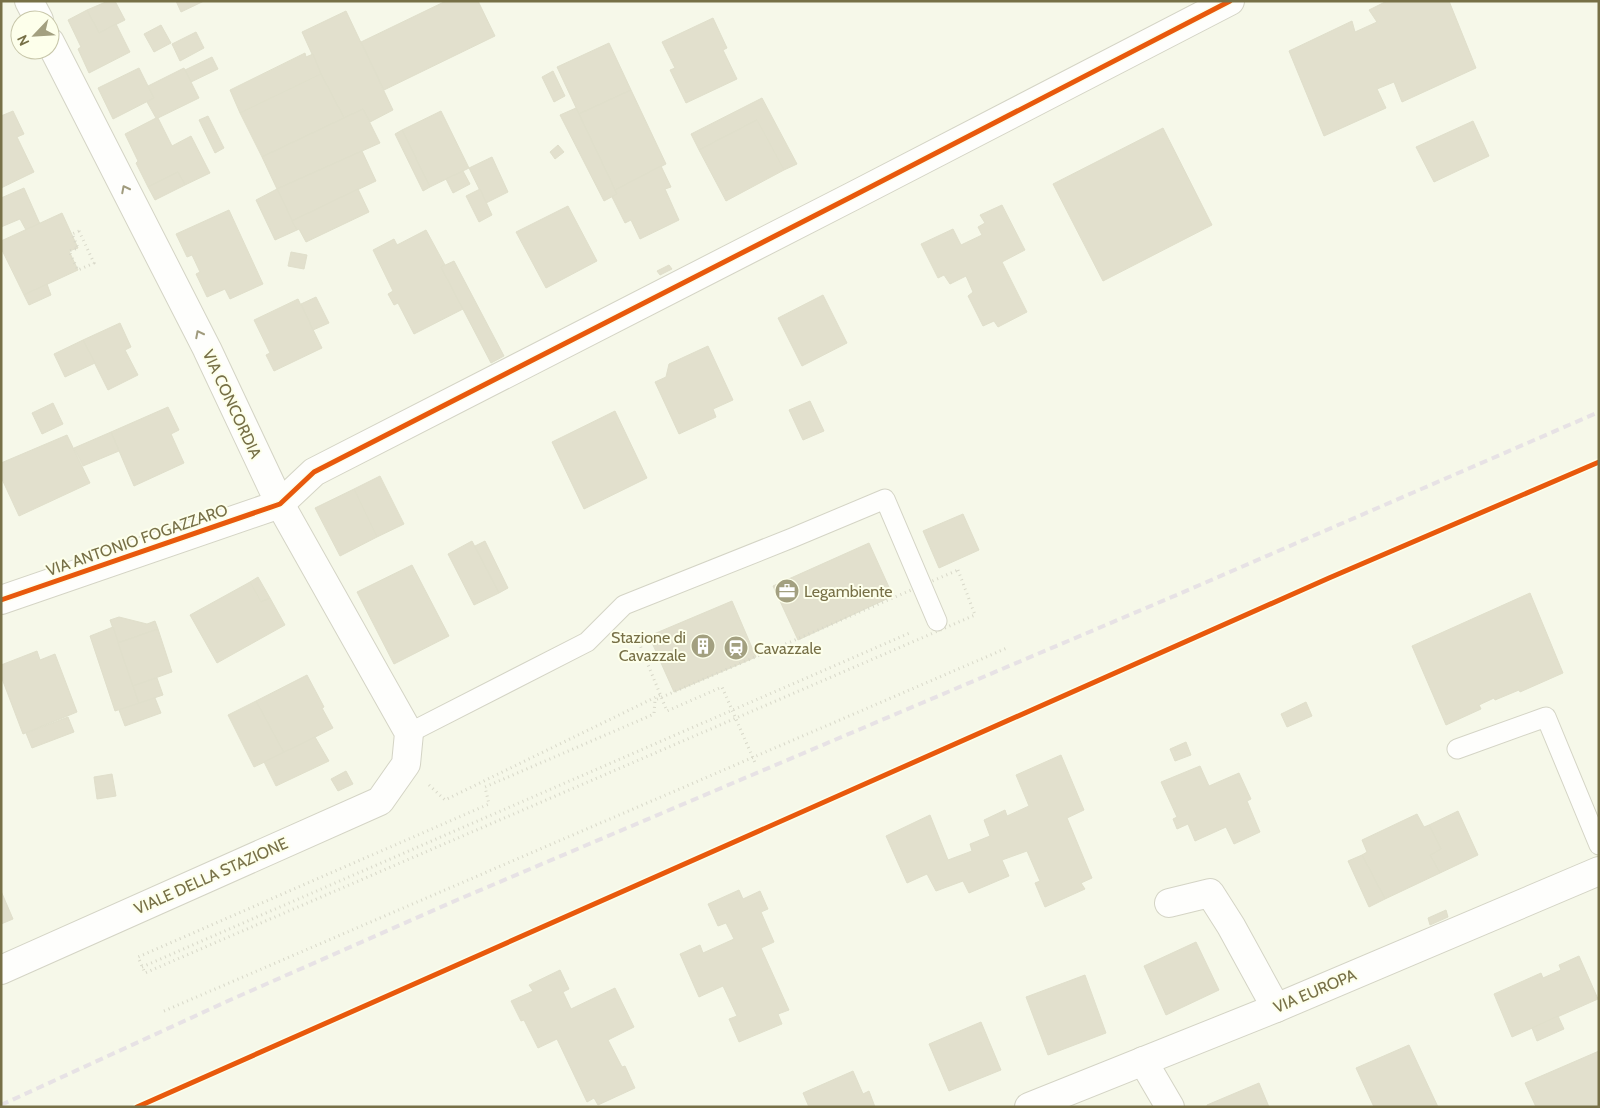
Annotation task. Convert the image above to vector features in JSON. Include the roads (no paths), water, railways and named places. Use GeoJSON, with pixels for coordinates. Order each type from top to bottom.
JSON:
{"type":"FeatureCollection","features":[{"type":"Feature","properties":{"kind":"street"},"geometry":{"type":"LineString","coordinates":[[280,504],[314,472],[1230,1]]}},
{"type":"Feature","properties":{"kind":"street","name":"VIA CONCORDIA"},"geometry":{"type":"LineString","coordinates":[[59,60],[206,349],[280,504],[408,733]]}},
{"type":"Feature","properties":{"kind":"street","name":"VIA ANTONIO FOGAZZARO"},"geometry":{"type":"LineString","coordinates":[[1,600],[280,504]]}},
{"type":"Feature","properties":{"kind":"street","name":"VIALE DELLA STAZIONE"},"geometry":{"type":"LineString","coordinates":[[1,970],[380,801],[406,764],[408,733]]}},
{"type":"Feature","properties":{"kind":"street","name":"VIA EUROPA"},"geometry":{"type":"LineString","coordinates":[[1028,1107],[1276,1008],[1599,871]]}},
{"type":"Feature","properties":{"kind":"street"},"geometry":{"type":"LineString","coordinates":[[1169,903],[1210,893],[1231,926],[1276,1008]]}},
{"type":"Feature","properties":{"kind":"street"},"geometry":{"type":"LineString","coordinates":[[1143,1061],[1170,1107]]}},
{"type":"Feature","properties":{"kind":"lane"},"geometry":{"type":"LineString","coordinates":[[408,733],[587,642],[624,605],[886,499],[937,622]]}},
{"type":"Feature","properties":{"kind":"lane"},"geometry":{"type":"LineString","coordinates":[[1457,749],[1546,717],[1599,845]]}},
{"type":"Feature","properties":{"kind":"railway"},"geometry":{"type":"LineString","coordinates":[[1,1105],[230,1000],[457,900],[1179,594],[1599,412]]}},
{"type":"Feature","properties":{"kind":"place","name":"Legambiente"},"geometry":{"type":"Point","coordinates":[787,591]}},
{"type":"Feature","properties":{"kind":"place","name":"Stazione di Cavazzale"},"geometry":{"type":"Point","coordinates":[703,646]}},
{"type":"Feature","properties":{"kind":"place","name":"Cavazzale"},"geometry":{"type":"Point","coordinates":[736,648]}}]}
